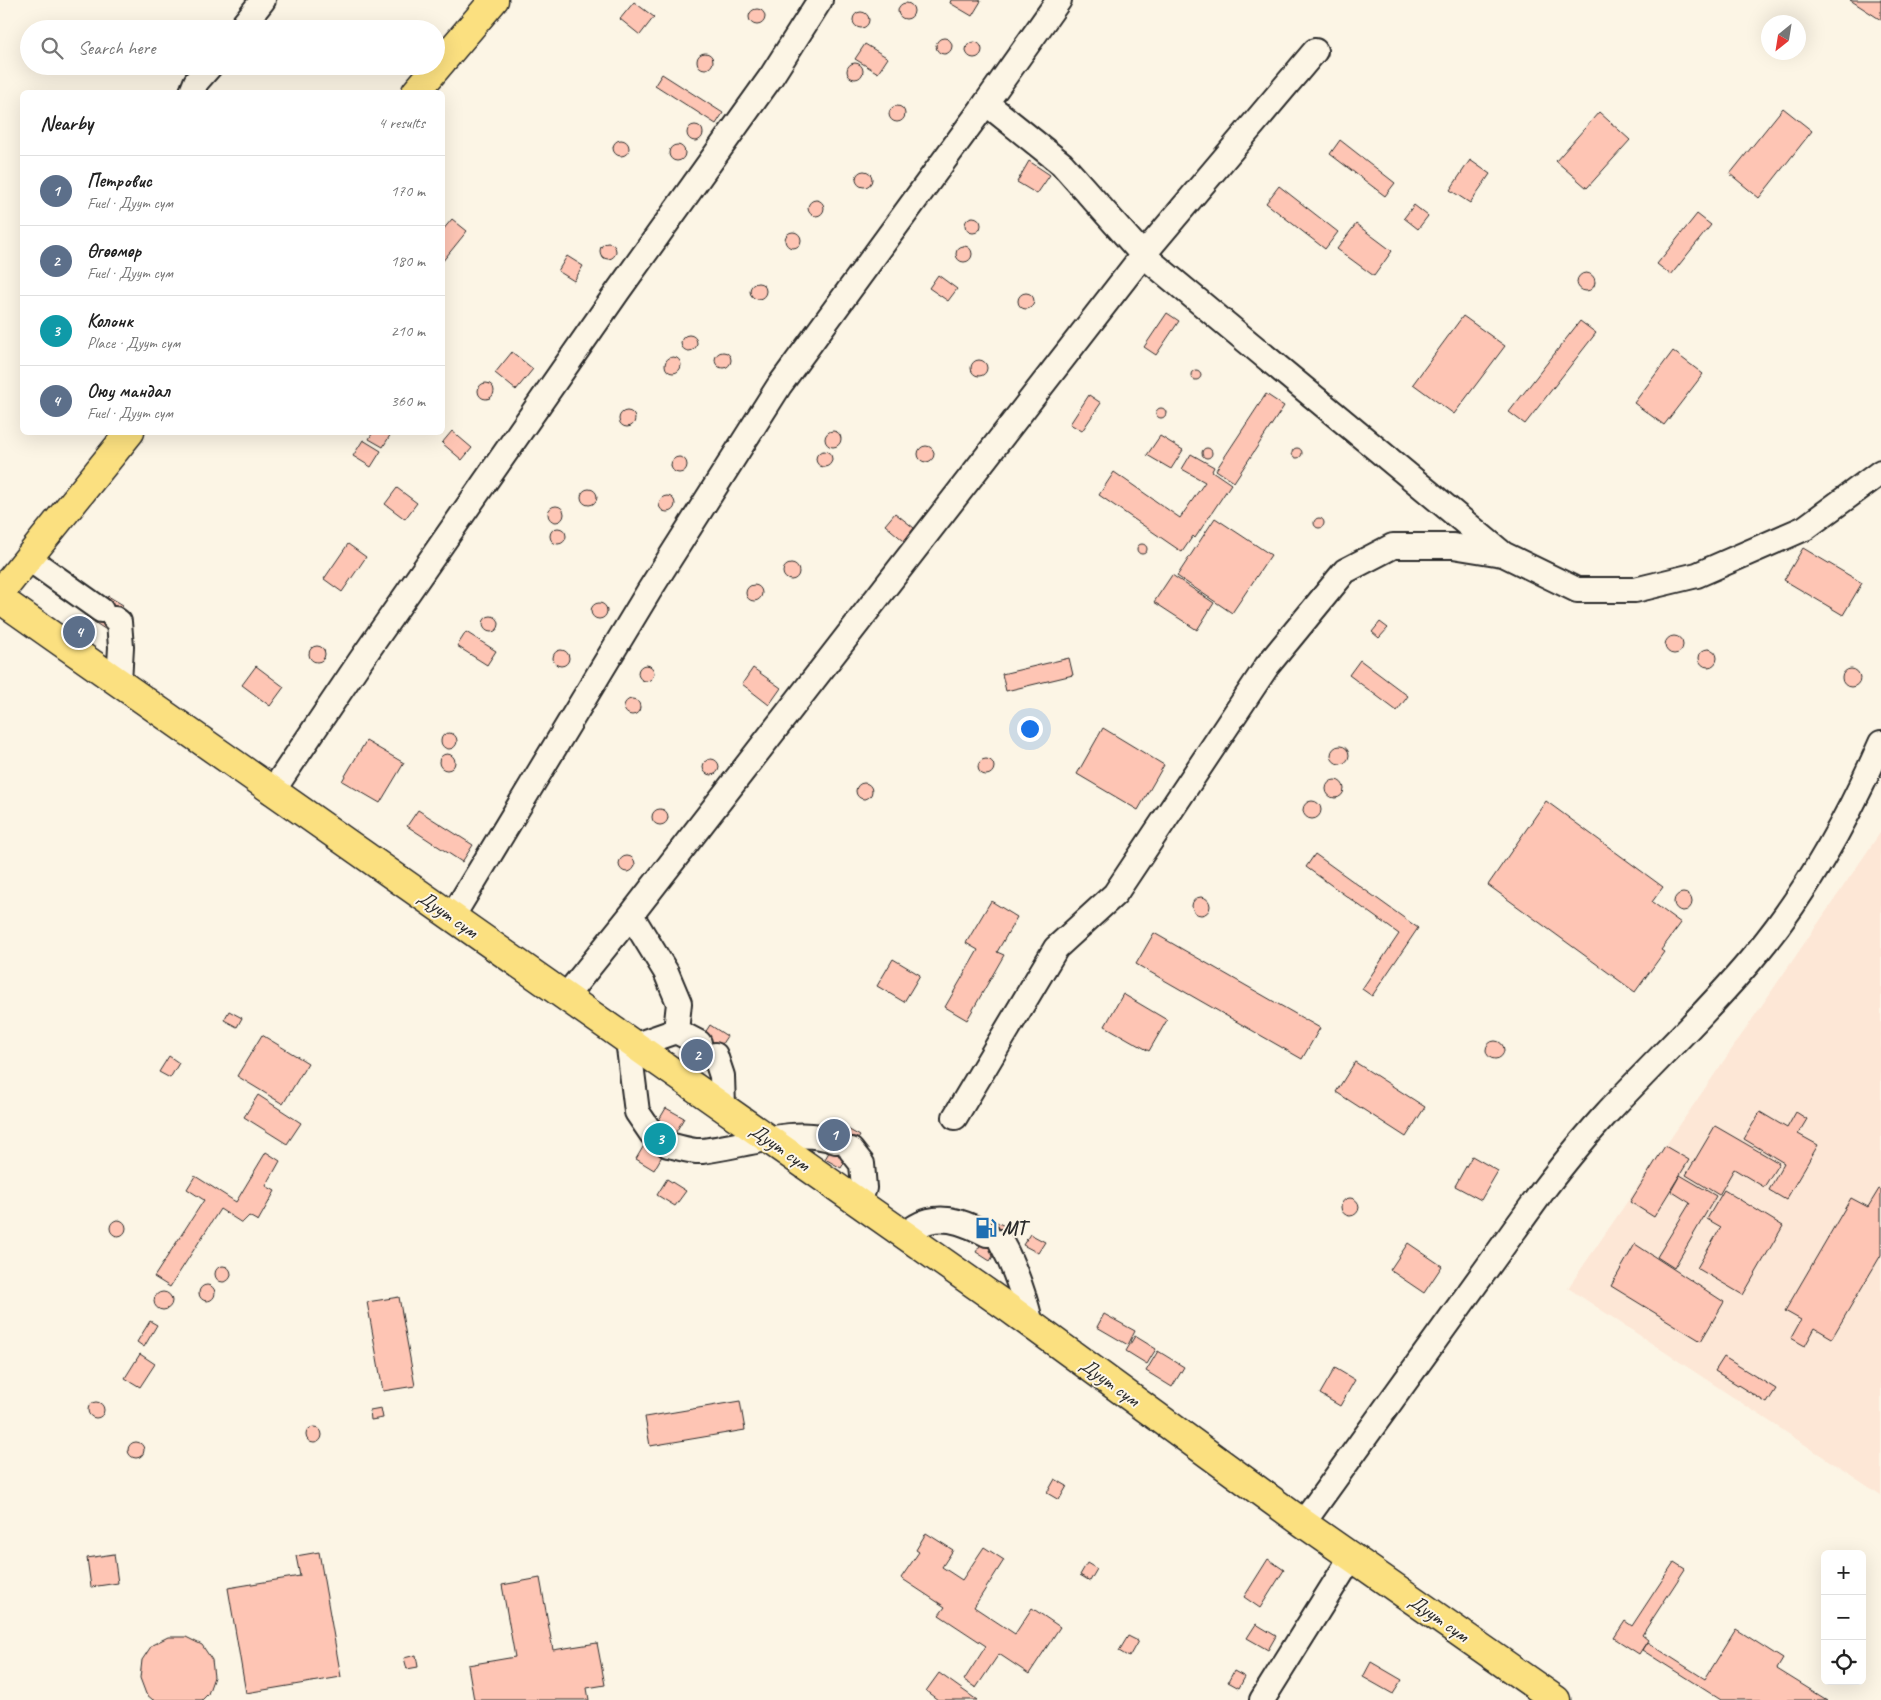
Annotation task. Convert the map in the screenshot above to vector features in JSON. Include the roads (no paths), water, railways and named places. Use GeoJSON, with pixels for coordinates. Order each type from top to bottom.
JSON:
{"type":"FeatureCollection","features":[{"type":"Feature","properties":{"kind":"main road"},"geometry":{"type":"LineString","coordinates":[[445,58],[494,0]]}},
{"type":"Feature","properties":{"kind":"main road"},"geometry":{"type":"LineString","coordinates":[[418,90],[430,75]]}},
{"type":"Feature","properties":{"kind":"main road"},"geometry":{"type":"LineString","coordinates":[[2,588],[128,435]]}},
{"type":"Feature","properties":{"kind":"main road","name":"Дуут сум"},"geometry":{"type":"LineString","coordinates":[[2,588],[119,682],[272,792],[904,1234],[1304,1522],[1556,1700]]}},
{"type":"Feature","properties":{"kind":"street"},"geometry":{"type":"LineString","coordinates":[[247,20],[263,0]]}},
{"type":"Feature","properties":{"kind":"street"},"geometry":{"type":"LineString","coordinates":[[272,792],[458,520],[771,77],[820,0]]}},
{"type":"Feature","properties":{"kind":"street"},"geometry":{"type":"LineString","coordinates":[[452,917],[649,591],[779,386],[1059,0]]}},
{"type":"Feature","properties":{"kind":"street"},"geometry":{"type":"LineString","coordinates":[[566,996],[631,915],[1143,255],[1315,50]]}},
{"type":"Feature","properties":{"kind":"street"},"geometry":{"type":"LineString","coordinates":[[193,90],[196,82],[202,75]]}},
{"type":"Feature","properties":{"kind":"street"},"geometry":{"type":"LineString","coordinates":[[986,103],[1062,164],[1143,255],[1503,554],[1577,590],[1635,590],[1698,575],[1805,528],[1881,472]]}},
{"type":"Feature","properties":{"kind":"street"},"geometry":{"type":"LineString","coordinates":[[955,1118],[1056,948],[1115,894],[1267,666],[1345,571],[1393,546],[1453,546],[1503,554]]}},
{"type":"Feature","properties":{"kind":"street"},"geometry":{"type":"LineString","coordinates":[[28,558],[119,622],[121,647],[119,682]]}},
{"type":"Feature","properties":{"kind":"street"},"geometry":{"type":"LineString","coordinates":[[1304,1522],[1561,1167],[1608,1112],[1723,992],[1756,954],[1803,889],[1853,802],[1881,743]]}},
{"type":"Feature","properties":{"kind":"street"},"geometry":{"type":"LineString","coordinates":[[631,915],[666,972],[679,1003],[676,1031]]}},
{"type":"Feature","properties":{"kind":"street"},"geometry":{"type":"LineString","coordinates":[[723,1107],[722,1076],[707,1049],[676,1031],[632,1042],[637,1112],[660,1139],[701,1151],[769,1139],[806,1135],[823,1136],[843,1146],[862,1164],[864,1188],[858,1202]]}},
{"type":"Feature","properties":{"kind":"street"},"geometry":{"type":"LineString","coordinates":[[904,1234],[928,1221],[947,1220],[965,1222],[994,1238],[1016,1272],[1031,1324]]}},
{"type":"Feature","properties":{"kind":"street"},"geometry":{"type":"LineString","coordinates":[[1262,1700],[1352,1556]]}},
{"type":"Feature","properties":{"kind":"place","name":"Оюу мандал"},"geometry":{"type":"Point","coordinates":[79,632]}},
{"type":"Feature","properties":{"kind":"place","name":"Өгөөмөр"},"geometry":{"type":"Point","coordinates":[697,1055]}},
{"type":"Feature","properties":{"kind":"place","name":"Петровиc"},"geometry":{"type":"Point","coordinates":[834,1135]}},
{"type":"Feature","properties":{"kind":"place","name":"Колонк"},"geometry":{"type":"Point","coordinates":[660,1139]}},
{"type":"Feature","properties":{"kind":"place","name":"MT"},"geometry":{"type":"Point","coordinates":[986,1228]}}]}
